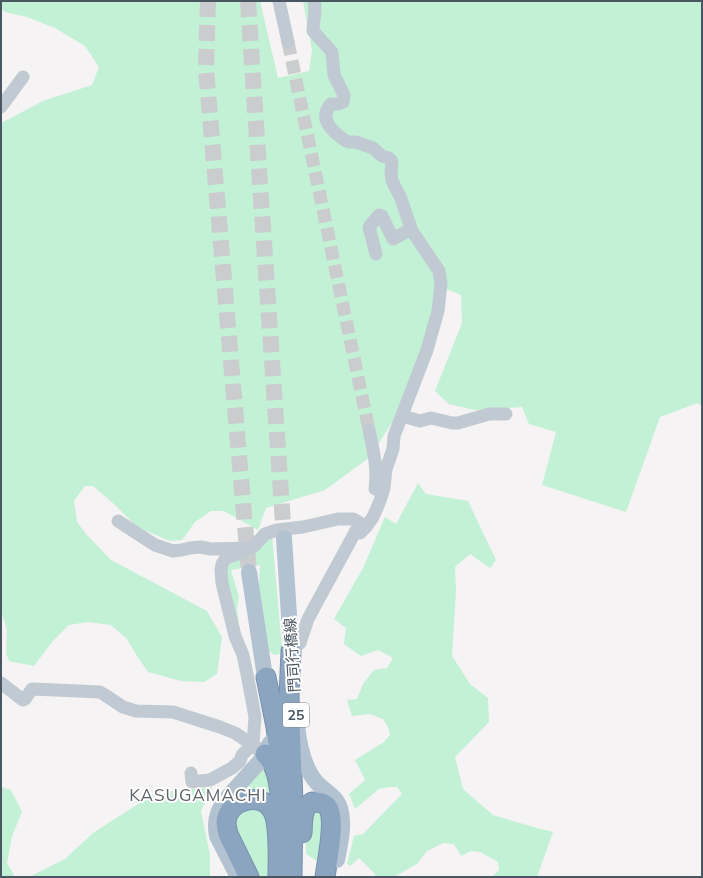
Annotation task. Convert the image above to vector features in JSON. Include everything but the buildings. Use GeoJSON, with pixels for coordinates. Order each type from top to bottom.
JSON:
{"type":"FeatureCollection","features":[{"type":"Feature","properties":{"kind":"highway"},"geometry":{"type":"LineString","coordinates":[[291,651],[289,696],[293,803],[292,877]]}},
{"type":"Feature","properties":{"kind":"highway"},"geometry":{"type":"LineString","coordinates":[[266,677],[279,747],[282,806],[279,877]]}},
{"type":"Feature","properties":{"kind":"highway"},"geometry":{"type":"LineString","coordinates":[[259,749],[270,759],[275,768],[282,806]]}},
{"type":"Feature","properties":{"kind":"highway"},"geometry":{"type":"LineString","coordinates":[[249,877],[228,834],[226,821],[231,810],[236,804],[242,801],[256,800],[264,802],[273,810],[278,842],[279,877]]}},
{"type":"Feature","properties":{"kind":"highway"},"geometry":{"type":"LineString","coordinates":[[300,877],[304,812],[312,802],[321,802],[328,807],[331,816],[330,842],[325,877]]}},
{"type":"Feature","properties":{"kind":"main road","name":"門司行橋線"},"geometry":{"type":"LineString","coordinates":[[284,538],[291,651],[301,751],[304,761],[313,778],[337,801],[341,813],[341,831],[334,877]]}},
{"type":"Feature","properties":{"kind":"main road","name":"門司行橋線"},"geometry":{"type":"LineString","coordinates":[[238,877],[217,836],[215,829],[217,814],[220,805],[261,760],[259,749],[269,746],[271,730],[266,677],[249,572]]}},
{"type":"Feature","properties":{"kind":"street"},"geometry":{"type":"LineString","coordinates":[[279,1],[288,42]]}},
{"type":"Feature","properties":{"kind":"street"},"geometry":{"type":"LineString","coordinates":[[118,521],[155,546],[173,551],[200,547],[211,549],[251,548],[265,534],[277,530],[302,527],[338,519],[353,519],[360,533],[366,527],[380,501],[384,488],[386,469],[393,449],[394,436],[427,350],[438,311],[441,284],[439,271],[411,229],[400,196],[392,180],[391,160],[382,156],[373,148],[356,142],[346,141],[328,125],[326,113],[328,108],[331,104],[343,102],[344,95],[334,74],[332,52],[313,31],[316,15],[314,1]]}},
{"type":"Feature","properties":{"kind":"street"},"geometry":{"type":"LineString","coordinates":[[1,107],[23,77]]}},
{"type":"Feature","properties":{"kind":"street"},"geometry":{"type":"LineString","coordinates":[[376,254],[369,227],[379,215],[382,216],[393,239],[411,229]]}},
{"type":"Feature","properties":{"kind":"street"},"geometry":{"type":"LineString","coordinates":[[402,416],[420,421],[431,418],[458,423],[489,414],[506,414]]}},
{"type":"Feature","properties":{"kind":"street"},"geometry":{"type":"LineString","coordinates":[[291,651],[300,643],[308,619],[375,494],[375,460],[369,430]]}},
{"type":"Feature","properties":{"kind":"street"},"geometry":{"type":"LineString","coordinates":[[245,548],[244,552],[226,558],[222,564],[221,570],[222,583],[235,636],[243,655],[255,718],[259,749]]}},
{"type":"Feature","properties":{"kind":"street"},"geometry":{"type":"LineString","coordinates":[[1,683],[23,700],[25,699],[28,685],[100,692],[124,707],[136,711],[173,712],[235,733],[259,749]]}},
{"type":"Feature","properties":{"kind":"street"},"geometry":{"type":"LineString","coordinates":[[191,773],[192,782],[210,780],[236,765],[240,761],[242,755],[259,749]]}},
{"type":"Feature","properties":{"kind":"green space"},"geometry":{"type":"Polygon","coordinates":[[[1,1],[260,1],[278,78],[309,71],[312,50],[303,1],[702,1],[702,406],[698,403],[660,417],[626,512],[542,485],[556,432],[529,424],[522,407],[474,410],[449,404],[435,391],[462,323],[461,295],[446,289],[411,393],[370,457],[325,490],[266,508],[258,530],[224,511],[211,511],[195,522],[182,540],[170,541],[137,527],[93,486],[85,486],[74,501],[77,522],[87,535],[111,560],[207,611],[222,637],[217,674],[204,682],[181,681],[148,672],[127,639],[111,625],[88,622],[69,625],[52,642],[34,666],[9,661],[6,653],[7,630],[1,611],[1,123],[43,101],[92,85],[99,67],[85,46],[55,28],[27,17],[5,12],[1,9],[1,1]]]}},
{"type":"Feature","properties":{"kind":"green space"},"geometry":{"type":"Polygon","coordinates":[[[418,483],[426,494],[468,501],[496,560],[490,568],[470,554],[455,567],[456,591],[452,656],[470,684],[488,698],[489,722],[455,757],[463,789],[493,815],[553,832],[537,877],[490,877],[499,870],[498,862],[480,852],[471,851],[461,856],[454,844],[443,843],[427,851],[417,864],[394,877],[376,877],[359,858],[350,866],[347,864],[354,836],[363,834],[402,794],[397,787],[379,789],[355,809],[349,794],[365,780],[355,760],[384,742],[390,735],[388,727],[383,719],[370,714],[352,716],[347,700],[357,699],[363,684],[374,670],[387,668],[393,658],[378,650],[361,656],[344,644],[346,628],[334,619],[363,568],[385,517],[396,524],[418,483]]]}},
{"type":"Feature","properties":{"kind":"green space"},"geometry":{"type":"Polygon","coordinates":[[[272,535],[282,649],[277,655],[269,651],[257,583],[259,582],[260,565],[231,570],[239,597],[237,609],[241,639],[229,592],[226,564],[272,535]]]}},
{"type":"Feature","properties":{"kind":"green space"},"geometry":{"type":"Polygon","coordinates":[[[260,768],[274,773],[276,802],[232,801],[260,768]]]}},
{"type":"Feature","properties":{"kind":"green space"},"geometry":{"type":"Polygon","coordinates":[[[1,787],[11,790],[22,812],[12,836],[7,863],[15,877],[1,877],[1,787]]]}},
{"type":"Feature","properties":{"kind":"green space"},"geometry":{"type":"Polygon","coordinates":[[[212,787],[201,811],[210,855],[210,877],[29,877],[65,859],[93,833],[155,793],[212,787]]]}},
{"type":"Feature","properties":{"kind":"green space"},"geometry":{"type":"Polygon","coordinates":[[[253,804],[268,813],[274,877],[257,877],[234,834],[232,818],[253,804]]]}},
{"type":"Feature","properties":{"kind":"green space"},"geometry":{"type":"Polygon","coordinates":[[[317,811],[325,816],[318,862],[306,854],[308,825],[310,819],[317,811]]]}},
{"type":"Feature","properties":{"kind":"tunnel"},"geometry":{"type":"LineString","coordinates":[[208,1],[206,69],[249,572]]}},
{"type":"Feature","properties":{"kind":"tunnel"},"geometry":{"type":"LineString","coordinates":[[248,1],[284,538]]}},
{"type":"Feature","properties":{"kind":"tunnel"},"geometry":{"type":"LineString","coordinates":[[288,42],[369,430]]}},
{"type":"Feature","properties":{"kind":"district","name":"KASUGAMACHI"},"geometry":{"type":"Point","coordinates":[198,794]}}]}
